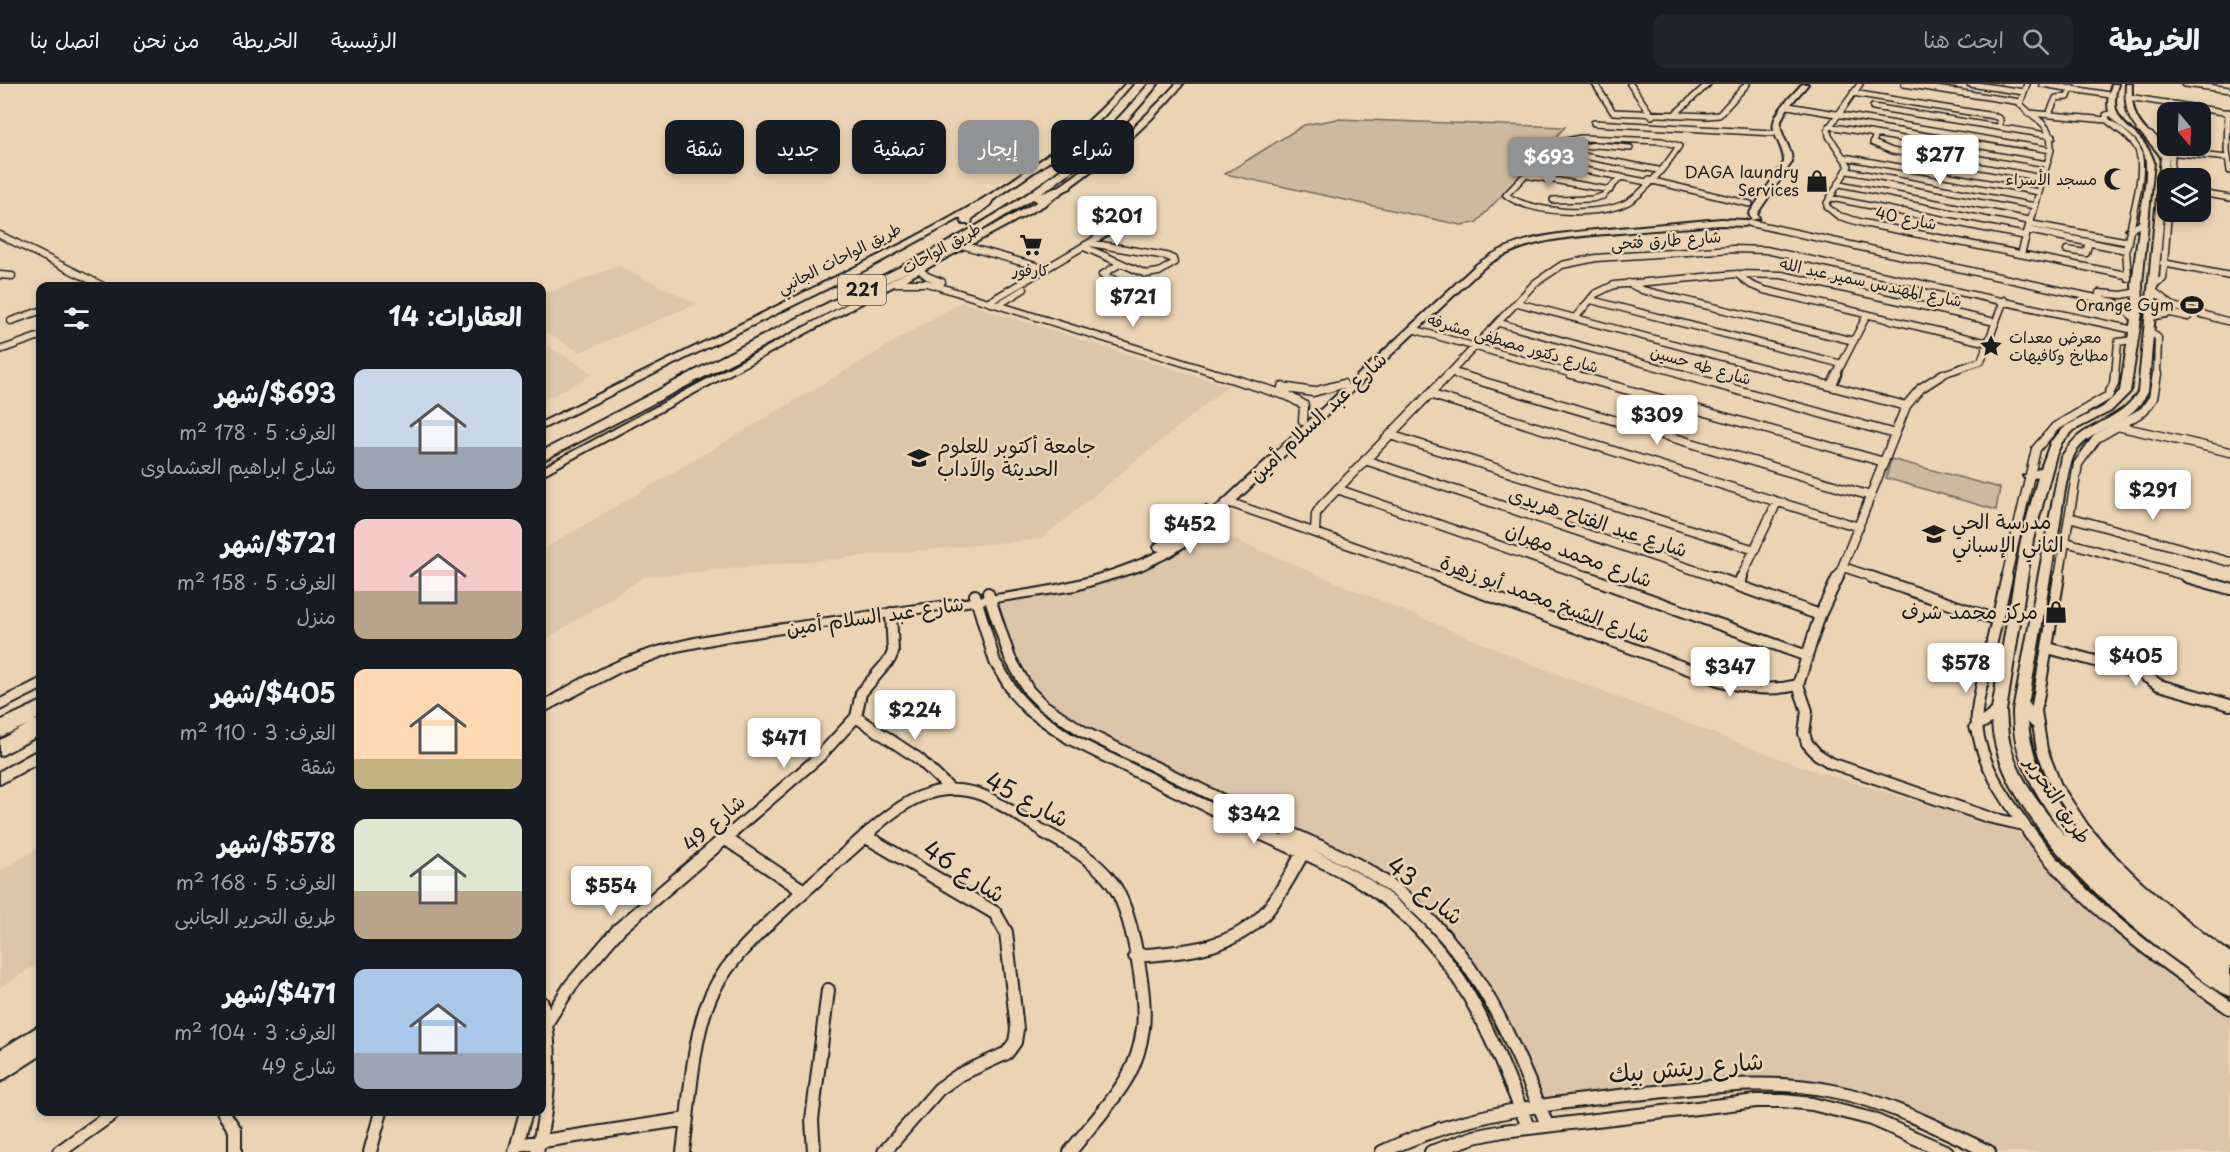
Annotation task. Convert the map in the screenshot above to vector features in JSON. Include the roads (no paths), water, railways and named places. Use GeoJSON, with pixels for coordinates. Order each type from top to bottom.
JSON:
{"type":"FeatureCollection","features":[{"type":"Feature","properties":{"kind":"highway","name":"طريق الواحات"},"geometry":{"type":"LineString","coordinates":[[546,455],[767,339],[781,326],[1014,194],[1072,153],[1103,126],[1141,84]]}},
{"type":"Feature","properties":{"kind":"highway","name":"طريق الواحات"},"geometry":{"type":"LineString","coordinates":[[546,442],[752,335],[781,326],[909,266],[990,221],[1048,183],[1085,155],[1117,127],[1154,84]]}},
{"type":"Feature","properties":{"kind":"highway"},"geometry":{"type":"LineString","coordinates":[[990,221],[1067,186]]}},
{"type":"Feature","properties":{"kind":"highway"},"geometry":{"type":"LineString","coordinates":[[967,222],[966,218],[986,203],[989,198]]}},
{"type":"Feature","properties":{"kind":"highway"},"geometry":{"type":"LineString","coordinates":[[752,335],[761,335],[767,339]]}},
{"type":"Feature","properties":{"kind":"highway"},"geometry":{"type":"LineString","coordinates":[[0,730],[36,711]]}},
{"type":"Feature","properties":{"kind":"highway"},"geometry":{"type":"LineString","coordinates":[[0,749],[36,728]]}},
{"type":"Feature","properties":{"kind":"street","name":"طريق الواحات الجانبي"},"geometry":{"type":"LineString","coordinates":[[546,424],[955,219],[1040,165],[1082,132],[1129,84]]}},
{"type":"Feature","properties":{"kind":"street"},"geometry":{"type":"LineString","coordinates":[[546,470],[1040,204],[1128,139],[1180,84]]}},
{"type":"Feature","properties":{"kind":"street"},"geometry":{"type":"LineString","coordinates":[[1595,84],[1613,112],[1674,115],[1719,115],[1747,84]]}},
{"type":"Feature","properties":{"kind":"street"},"geometry":{"type":"LineString","coordinates":[[1630,84],[1658,126]]}},
{"type":"Feature","properties":{"kind":"street"},"geometry":{"type":"LineString","coordinates":[[1674,115],[1708,84]]}},
{"type":"Feature","properties":{"kind":"street"},"geometry":{"type":"LineString","coordinates":[[1860,84],[1829,126],[1829,136],[1844,157],[1848,171],[1831,198],[2129,242]]}},
{"type":"Feature","properties":{"kind":"street"},"geometry":{"type":"LineString","coordinates":[[1904,84],[2020,102],[2029,113],[2049,129],[2053,136],[2051,150],[2021,254]]}},
{"type":"Feature","properties":{"kind":"street"},"geometry":{"type":"LineString","coordinates":[[1970,84],[2024,92]]}},
{"type":"Feature","properties":{"kind":"street"},"geometry":{"type":"LineString","coordinates":[[2020,102],[2027,84]]}},
{"type":"Feature","properties":{"kind":"street"},"geometry":{"type":"LineString","coordinates":[[2042,84],[2071,88],[2111,103],[2127,138],[2136,146],[2140,157],[2146,161],[2167,167],[2229,162]]}},
{"type":"Feature","properties":{"kind":"street"},"geometry":{"type":"LineString","coordinates":[[2185,84],[2230,89]]}},
{"type":"Feature","properties":{"kind":"street"},"geometry":{"type":"LineString","coordinates":[[2198,84],[2230,89]]}},
{"type":"Feature","properties":{"kind":"street"},"geometry":{"type":"LineString","coordinates":[[1745,216],[1750,204],[1788,162],[1788,154],[1776,124],[1799,87]]}},
{"type":"Feature","properties":{"kind":"street"},"geometry":{"type":"LineString","coordinates":[[1745,216],[1753,213],[1775,177],[1782,157],[1771,119],[1799,87]]}},
{"type":"Feature","properties":{"kind":"street"},"geometry":{"type":"LineString","coordinates":[[2049,114],[2056,98],[2068,98],[2071,88]]}},
{"type":"Feature","properties":{"kind":"street"},"geometry":{"type":"LineString","coordinates":[[1853,93],[1994,116],[2000,119],[2000,127]]}},
{"type":"Feature","properties":{"kind":"street"},"geometry":{"type":"LineString","coordinates":[[2029,113],[2049,114],[2128,101],[2229,113],[2230,171]]}},
{"type":"Feature","properties":{"kind":"street"},"geometry":{"type":"LineString","coordinates":[[2128,101],[2146,161]]}},
{"type":"Feature","properties":{"kind":"street"},"geometry":{"type":"LineString","coordinates":[[2111,103],[2118,122],[2140,136],[2167,167]]}},
{"type":"Feature","properties":{"kind":"street"},"geometry":{"type":"LineString","coordinates":[[1788,105],[2051,150]]}},
{"type":"Feature","properties":{"kind":"street"},"geometry":{"type":"LineString","coordinates":[[1873,107],[2053,136]]}},
{"type":"Feature","properties":{"kind":"street"},"geometry":{"type":"LineString","coordinates":[[1600,126],[1658,126],[1774,134]]}},
{"type":"Feature","properties":{"kind":"street"},"geometry":{"type":"LineString","coordinates":[[1600,126],[1774,134]]}},
{"type":"Feature","properties":{"kind":"street"},"geometry":{"type":"LineString","coordinates":[[1600,126],[1607,139]]}},
{"type":"Feature","properties":{"kind":"street"},"geometry":{"type":"LineString","coordinates":[[1829,126],[2047,164]]}},
{"type":"Feature","properties":{"kind":"street"},"geometry":{"type":"LineString","coordinates":[[1876,134],[1873,143],[1892,151],[2043,178]]}},
{"type":"Feature","properties":{"kind":"street"},"geometry":{"type":"LineString","coordinates":[[2127,138],[2140,136]]}},
{"type":"Feature","properties":{"kind":"street"},"geometry":{"type":"LineString","coordinates":[[1581,138],[1607,139],[1668,141],[1679,146],[1634,198],[1623,205],[1584,210],[1544,209],[1514,202],[1506,195],[1556,143],[1581,138]]}},
{"type":"Feature","properties":{"kind":"street"},"geometry":{"type":"LineString","coordinates":[[1617,162],[1637,140]]}},
{"type":"Feature","properties":{"kind":"street"},"geometry":{"type":"LineString","coordinates":[[1562,166],[1581,147],[1630,148]]}},
{"type":"Feature","properties":{"kind":"street"},"geometry":{"type":"LineString","coordinates":[[1573,154],[1658,170]]}},
{"type":"Feature","properties":{"kind":"street"},"geometry":{"type":"LineString","coordinates":[[1844,157],[2039,192]]}},
{"type":"Feature","properties":{"kind":"street"},"geometry":{"type":"LineString","coordinates":[[1538,161],[1750,204]]}},
{"type":"Feature","properties":{"kind":"street","name":"طريق التحرير"},"geometry":{"type":"LineString","coordinates":[[2146,161],[2143,193],[2145,223],[2138,288],[2140,327],[2138,361],[2143,392],[2137,404],[2077,441],[2067,457],[2028,664],[2021,728],[2026,754],[2044,792],[2068,829],[2096,861],[2130,894],[2170,927],[2230,970]]}},
{"type":"Feature","properties":{"kind":"street"},"geometry":{"type":"LineString","coordinates":[[1848,171],[2035,206]]}},
{"type":"Feature","properties":{"kind":"street"},"geometry":{"type":"LineString","coordinates":[[1525,175],[1610,190]]}},
{"type":"Feature","properties":{"kind":"street"},"geometry":{"type":"LineString","coordinates":[[1553,200],[1598,198],[1610,190],[1621,177]]}},
{"type":"Feature","properties":{"kind":"street"},"geometry":{"type":"LineString","coordinates":[[1544,209],[1570,183]]}},
{"type":"Feature","properties":{"kind":"street"},"geometry":{"type":"LineString","coordinates":[[1840,184],[2126,250]]}},
{"type":"Feature","properties":{"kind":"street"},"geometry":{"type":"LineString","coordinates":[[2108,295],[2138,288],[2126,275],[2126,250],[2130,229],[2143,193]]}},
{"type":"Feature","properties":{"kind":"street"},"geometry":{"type":"LineString","coordinates":[[2211,194],[2230,197]]}},
{"type":"Feature","properties":{"kind":"street"},"geometry":{"type":"LineString","coordinates":[[1704,195],[1745,216],[1765,224],[1825,237],[2108,295],[2123,301],[2114,302],[1745,216]]}},
{"type":"Feature","properties":{"kind":"street","name":"شارع 40"},"geometry":{"type":"LineString","coordinates":[[1831,198],[1827,207],[1831,212],[1850,220],[2126,275]]}},
{"type":"Feature","properties":{"kind":"street","name":"شارع عبد السلام أمين"},"geometry":{"type":"LineString","coordinates":[[990,597],[1086,579],[1150,553],[1197,519],[1343,384],[1480,266],[1510,247],[1545,238],[1634,228],[1727,222],[1745,216]]}},
{"type":"Feature","properties":{"kind":"street","name":"طريق التحرير"},"geometry":{"type":"LineString","coordinates":[[2140,327],[2153,287],[2162,222]]}},
{"type":"Feature","properties":{"kind":"street"},"geometry":{"type":"LineString","coordinates":[[2130,229],[2145,223]]}},
{"type":"Feature","properties":{"kind":"street"},"geometry":{"type":"LineString","coordinates":[[997,302],[1119,226]]}},
{"type":"Feature","properties":{"kind":"street"},"geometry":{"type":"LineString","coordinates":[[997,302],[1046,269],[1126,228]]}},
{"type":"Feature","properties":{"kind":"street"},"geometry":{"type":"LineString","coordinates":[[0,235],[95,282]]}},
{"type":"Feature","properties":{"kind":"street"},"geometry":{"type":"LineString","coordinates":[[2063,263],[2070,238]]}},
{"type":"Feature","properties":{"kind":"street"},"geometry":{"type":"LineString","coordinates":[[0,242],[7,239]]}},
{"type":"Feature","properties":{"kind":"street"},"geometry":{"type":"LineString","coordinates":[[2067,250],[2086,253],[2089,242]]}},
{"type":"Feature","properties":{"kind":"street"},"geometry":{"type":"LineString","coordinates":[[964,246],[1046,269]]}},
{"type":"Feature","properties":{"kind":"street"},"geometry":{"type":"LineString","coordinates":[[1090,246],[1166,256],[1174,261],[1158,273],[1147,275],[1136,272],[1090,246]]}},
{"type":"Feature","properties":{"kind":"street"},"geometry":{"type":"LineString","coordinates":[[1103,254],[1112,249]]}},
{"type":"Feature","properties":{"kind":"street","name":"شارع طارق فتحى"},"geometry":{"type":"LineString","coordinates":[[1315,532],[1316,514],[1337,489],[1518,303],[1535,280],[1571,262],[1596,258],[1733,249],[1766,250],[2140,327],[2164,313],[2230,323]]}},
{"type":"Feature","properties":{"kind":"street"},"geometry":{"type":"LineString","coordinates":[[2141,256],[2230,276]]}},
{"type":"Feature","properties":{"kind":"street"},"geometry":{"type":"LineString","coordinates":[[1121,263],[1102,275],[1124,283]]}},
{"type":"Feature","properties":{"kind":"street"},"geometry":{"type":"LineString","coordinates":[[920,270],[931,278],[997,302],[1298,399],[1305,407],[1303,421]]}},
{"type":"Feature","properties":{"kind":"street"},"geometry":{"type":"LineString","coordinates":[[1737,274],[1752,285],[1764,290],[1988,343]]}},
{"type":"Feature","properties":{"kind":"street","name":"شارع المهندس سمير عبد الله"},"geometry":{"type":"LineString","coordinates":[[1575,318],[1603,289],[1628,283],[1737,274],[1766,274],[1797,278],[1995,322]]}},
{"type":"Feature","properties":{"kind":"street"},"geometry":{"type":"LineString","coordinates":[[0,275],[12,276]]}},
{"type":"Feature","properties":{"kind":"street"},"geometry":{"type":"LineString","coordinates":[[894,283],[923,283],[997,302],[1305,393],[1322,392],[1343,384]]}},
{"type":"Feature","properties":{"kind":"street"},"geometry":{"type":"LineString","coordinates":[[1628,283],[1642,290],[1854,341]]}},
{"type":"Feature","properties":{"kind":"street"},"geometry":{"type":"LineString","coordinates":[[2153,287],[2172,306],[2230,323]]}},
{"type":"Feature","properties":{"kind":"street"},"geometry":{"type":"LineString","coordinates":[[1591,300],[1842,364]]}},
{"type":"Feature","properties":{"kind":"street"},"geometry":{"type":"LineString","coordinates":[[2004,300],[1981,361],[1941,373],[1915,391],[1906,406],[1843,567],[1820,615],[1798,685],[1807,711],[1804,733],[1807,743],[1817,754],[1831,763],[1988,817],[2023,825]]}},
{"type":"Feature","properties":{"kind":"street"},"geometry":{"type":"LineString","coordinates":[[2114,302],[2140,327],[2158,338],[2153,398],[2142,414],[2096,439],[2086,449],[2078,464],[2036,711],[2040,749],[2059,792],[2086,831],[2147,895],[2230,960]]}},
{"type":"Feature","properties":{"kind":"street"},"geometry":{"type":"LineString","coordinates":[[1518,303],[1906,406]]}},
{"type":"Feature","properties":{"kind":"street"},"geometry":{"type":"LineString","coordinates":[[2172,306],[2164,308],[2181,315]]}},
{"type":"Feature","properties":{"kind":"street"},"geometry":{"type":"LineString","coordinates":[[11,321],[36,312]]}},
{"type":"Feature","properties":{"kind":"street"},"geometry":{"type":"LineString","coordinates":[[1831,386],[1867,315]]}},
{"type":"Feature","properties":{"kind":"street","name":"شارع طه حسين"},"geometry":{"type":"LineString","coordinates":[[1498,323],[1895,434]]}},
{"type":"Feature","properties":{"kind":"street"},"geometry":{"type":"LineString","coordinates":[[2140,327],[2118,342],[2114,384],[2108,396],[2102,402],[2055,427],[2037,449],[1980,693],[1976,727],[1999,787],[2023,825],[2052,861],[2106,916],[2140,944],[2230,1008]]}},
{"type":"Feature","properties":{"kind":"street","name":"شارع عبد السلام أمين"},"geometry":{"type":"LineString","coordinates":[[546,697],[581,676],[622,657],[656,644],[690,635],[736,626],[1076,588],[1143,566],[1186,540],[1408,328]]}},
{"type":"Feature","properties":{"kind":"street","name":"شارع دكتور مصطفى مشرفه"},"geometry":{"type":"LineString","coordinates":[[1408,328],[1884,462]]}},
{"type":"Feature","properties":{"kind":"street"},"geometry":{"type":"LineString","coordinates":[[0,350],[36,337]]}},
{"type":"Feature","properties":{"kind":"street","name":"طريق التحرير"},"geometry":{"type":"LineString","coordinates":[[2138,361],[2121,398],[2107,409],[2078,423],[2063,434],[2053,447],[2026,540],[1999,711],[2003,747],[2010,765],[2034,808],[2065,849],[2125,910],[2170,946],[2230,988]]}},
{"type":"Feature","properties":{"kind":"street"},"geometry":{"type":"LineString","coordinates":[[1451,372],[1871,496]]}},
{"type":"Feature","properties":{"kind":"street"},"geometry":{"type":"LineString","coordinates":[[1298,399],[1306,397],[1305,393]]}},
{"type":"Feature","properties":{"kind":"street"},"geometry":{"type":"LineString","coordinates":[[1429,394],[1859,526]]}},
{"type":"Feature","properties":{"kind":"street"},"geometry":{"type":"LineString","coordinates":[[2118,426],[2230,452]]}},
{"type":"Feature","properties":{"kind":"street"},"geometry":{"type":"LineString","coordinates":[[1390,435],[1755,550]]}},
{"type":"Feature","properties":{"kind":"street"},"geometry":{"type":"LineString","coordinates":[[2077,441],[2096,439]]}},
{"type":"Feature","properties":{"kind":"street","name":"شارع عبد الفتاح هريدى"},"geometry":{"type":"LineString","coordinates":[[1365,460],[1524,516],[1738,585],[1820,615]]}},
{"type":"Feature","properties":{"kind":"street"},"geometry":{"type":"LineString","coordinates":[[2029,476],[2046,470]]}},
{"type":"Feature","properties":{"kind":"street"},"geometry":{"type":"LineString","coordinates":[[2062,484],[2073,493]]}},
{"type":"Feature","properties":{"kind":"street","name":"شارع محمد مهران"},"geometry":{"type":"LineString","coordinates":[[1337,489],[1503,546],[1807,656]]}},
{"type":"Feature","properties":{"kind":"street","name":"شارع الشيخ محمد أبو زهرة"},"geometry":{"type":"LineString","coordinates":[[1228,502],[1735,686],[1769,690],[1798,685]]}},
{"type":"Feature","properties":{"kind":"street"},"geometry":{"type":"LineString","coordinates":[[1738,585],[1778,502]]}},
{"type":"Feature","properties":{"kind":"street"},"geometry":{"type":"LineString","coordinates":[[2069,514],[2230,557]]}},
{"type":"Feature","properties":{"kind":"street"},"geometry":{"type":"LineString","coordinates":[[2069,514],[2230,562]]}},
{"type":"Feature","properties":{"kind":"street"},"geometry":{"type":"LineString","coordinates":[[2016,531],[2026,540]]}},
{"type":"Feature","properties":{"kind":"street"},"geometry":{"type":"LineString","coordinates":[[2049,547],[2066,542],[2230,589]]}},
{"type":"Feature","properties":{"kind":"street"},"geometry":{"type":"LineString","coordinates":[[1843,567],[1997,620]]}},
{"type":"Feature","properties":{"kind":"street","name":"شارع 43"},"geometry":{"type":"LineString","coordinates":[[990,597],[1014,671],[1030,694],[1054,714],[1084,732],[1306,848],[1383,897],[1422,930],[1454,970],[1478,1014],[1528,1127]]}},
{"type":"Feature","properties":{"kind":"street","name":"شارع عبد السلام أمين"},"geometry":{"type":"LineString","coordinates":[[546,706],[602,674],[667,649],[710,639],[891,613],[975,598]]}},
{"type":"Feature","properties":{"kind":"street","name":"شارع 43"},"geometry":{"type":"LineString","coordinates":[[975,598],[990,651],[1000,676],[1017,699],[1042,722],[1081,744],[1306,848],[1372,873],[1414,903],[1452,941],[1469,962],[1497,1008],[1547,1125]]}},
{"type":"Feature","properties":{"kind":"street","name":"شارع 49"},"geometry":{"type":"LineString","coordinates":[[547,1022],[572,985],[619,929],[726,839],[827,749],[856,717],[861,693],[890,659],[892,652],[891,613]]}},
{"type":"Feature","properties":{"kind":"street"},"geometry":{"type":"LineString","coordinates":[[2048,648],[2142,674],[2159,685],[2230,705]]}},
{"type":"Feature","properties":{"kind":"street"},"geometry":{"type":"LineString","coordinates":[[2009,658],[2028,664]]}},
{"type":"Feature","properties":{"kind":"street"},"geometry":{"type":"LineString","coordinates":[[2006,675],[2018,676],[2025,682]]}},
{"type":"Feature","properties":{"kind":"street"},"geometry":{"type":"LineString","coordinates":[[0,705],[36,686]]}},
{"type":"Feature","properties":{"kind":"street"},"geometry":{"type":"LineString","coordinates":[[2022,704],[2036,723]]}},
{"type":"Feature","properties":{"kind":"street"},"geometry":{"type":"LineString","coordinates":[[1976,727],[1999,711]]}},
{"type":"Feature","properties":{"kind":"street"},"geometry":{"type":"LineString","coordinates":[[856,717],[928,767],[944,780],[950,789]]}},
{"type":"Feature","properties":{"kind":"street"},"geometry":{"type":"LineString","coordinates":[[0,778],[36,757]]}},
{"type":"Feature","properties":{"kind":"street","name":"شارع 45"},"geometry":{"type":"LineString","coordinates":[[683,1152],[700,1031],[706,1007],[716,985],[730,964],[804,891],[903,802],[918,795],[950,789],[965,790],[991,801],[1083,854],[1100,868],[1114,885],[1124,904],[1143,1004],[1143,1028],[1138,1052],[1128,1077],[1070,1152]]}},
{"type":"Feature","properties":{"kind":"street","name":"شارع 46"},"geometry":{"type":"LineString","coordinates":[[865,836],[995,913],[1001,922],[1008,943],[1017,1029],[1015,1041],[1007,1053],[959,1075],[939,1089],[884,1152]]}},
{"type":"Feature","properties":{"kind":"street"},"geometry":{"type":"LineString","coordinates":[[726,839],[804,891]]}},
{"type":"Feature","properties":{"kind":"street"},"geometry":{"type":"LineString","coordinates":[[1135,956],[1197,950],[1219,945],[1237,936],[1266,911],[1306,848]]}},
{"type":"Feature","properties":{"kind":"street"},"geometry":{"type":"LineString","coordinates":[[814,1152],[812,1120],[828,990]]}},
{"type":"Feature","properties":{"kind":"street"},"geometry":{"type":"LineString","coordinates":[[546,1018],[552,1065],[546,1109]]}},
{"type":"Feature","properties":{"kind":"street"},"geometry":{"type":"LineString","coordinates":[[0,1061],[36,1037]]}},
{"type":"Feature","properties":{"kind":"street"},"geometry":{"type":"LineString","coordinates":[[0,1073],[36,1049]]}},
{"type":"Feature","properties":{"kind":"street","name":"شارع ريتش بيك"},"geometry":{"type":"LineString","coordinates":[[1382,1152],[1412,1136],[1446,1124],[1520,1108],[1749,1082],[1780,1083],[1843,1093],[1876,1102],[1910,1114],[1966,1147],[1989,1152]]}},
{"type":"Feature","properties":{"kind":"street","name":"شارع ريتش بيك"},"geometry":{"type":"LineString","coordinates":[[1431,1152],[1474,1137],[1528,1127],[1756,1101],[1784,1101],[1812,1104],[1872,1119],[1947,1152]]}},
{"type":"Feature","properties":{"kind":"street"},"geometry":{"type":"LineString","coordinates":[[59,1152],[109,1116]]}},
{"type":"Feature","properties":{"kind":"street"},"geometry":{"type":"LineString","coordinates":[[226,1116],[236,1127],[235,1152]]}},
{"type":"Feature","properties":{"kind":"street"},"geometry":{"type":"LineString","coordinates":[[370,1152],[380,1116]]}},
{"type":"Feature","properties":{"kind":"street"},"geometry":{"type":"LineString","coordinates":[[525,1116],[516,1149],[538,1147],[687,1119]]}},
{"type":"Feature","properties":{"kind":"street"},"geometry":{"type":"LineString","coordinates":[[538,1147],[545,1116]]}},
{"type":"Feature","properties":{"kind":"place","name":"مسجد الأسراء"},"geometry":{"type":"Point","coordinates":[2115,179]}},
{"type":"Feature","properties":{"kind":"place","name":"DAGA laundry Services"},"geometry":{"type":"Point","coordinates":[1817,181]}},
{"type":"Feature","properties":{"kind":"place","name":"كارفور"},"geometry":{"type":"Point","coordinates":[1031,245]}},
{"type":"Feature","properties":{"kind":"place","name":"Orange Gym"},"geometry":{"type":"Point","coordinates":[2192,305]}},
{"type":"Feature","properties":{"kind":"place","name":"معرض معدات مطابخ وكافيهات"},"geometry":{"type":"Point","coordinates":[1991,346]}},
{"type":"Feature","properties":{"kind":"place","name":"جامعة أكتوبر للعلوم الحديثة والآداب"},"geometry":{"type":"Point","coordinates":[919,458]}},
{"type":"Feature","properties":{"kind":"place","name":"مدرسة الحي الثاني الإسباني"},"geometry":{"type":"Point","coordinates":[1934,534]}},
{"type":"Feature","properties":{"kind":"place","name":"مركز محمد شرف"},"geometry":{"type":"Point","coordinates":[2056,612]}}]}
